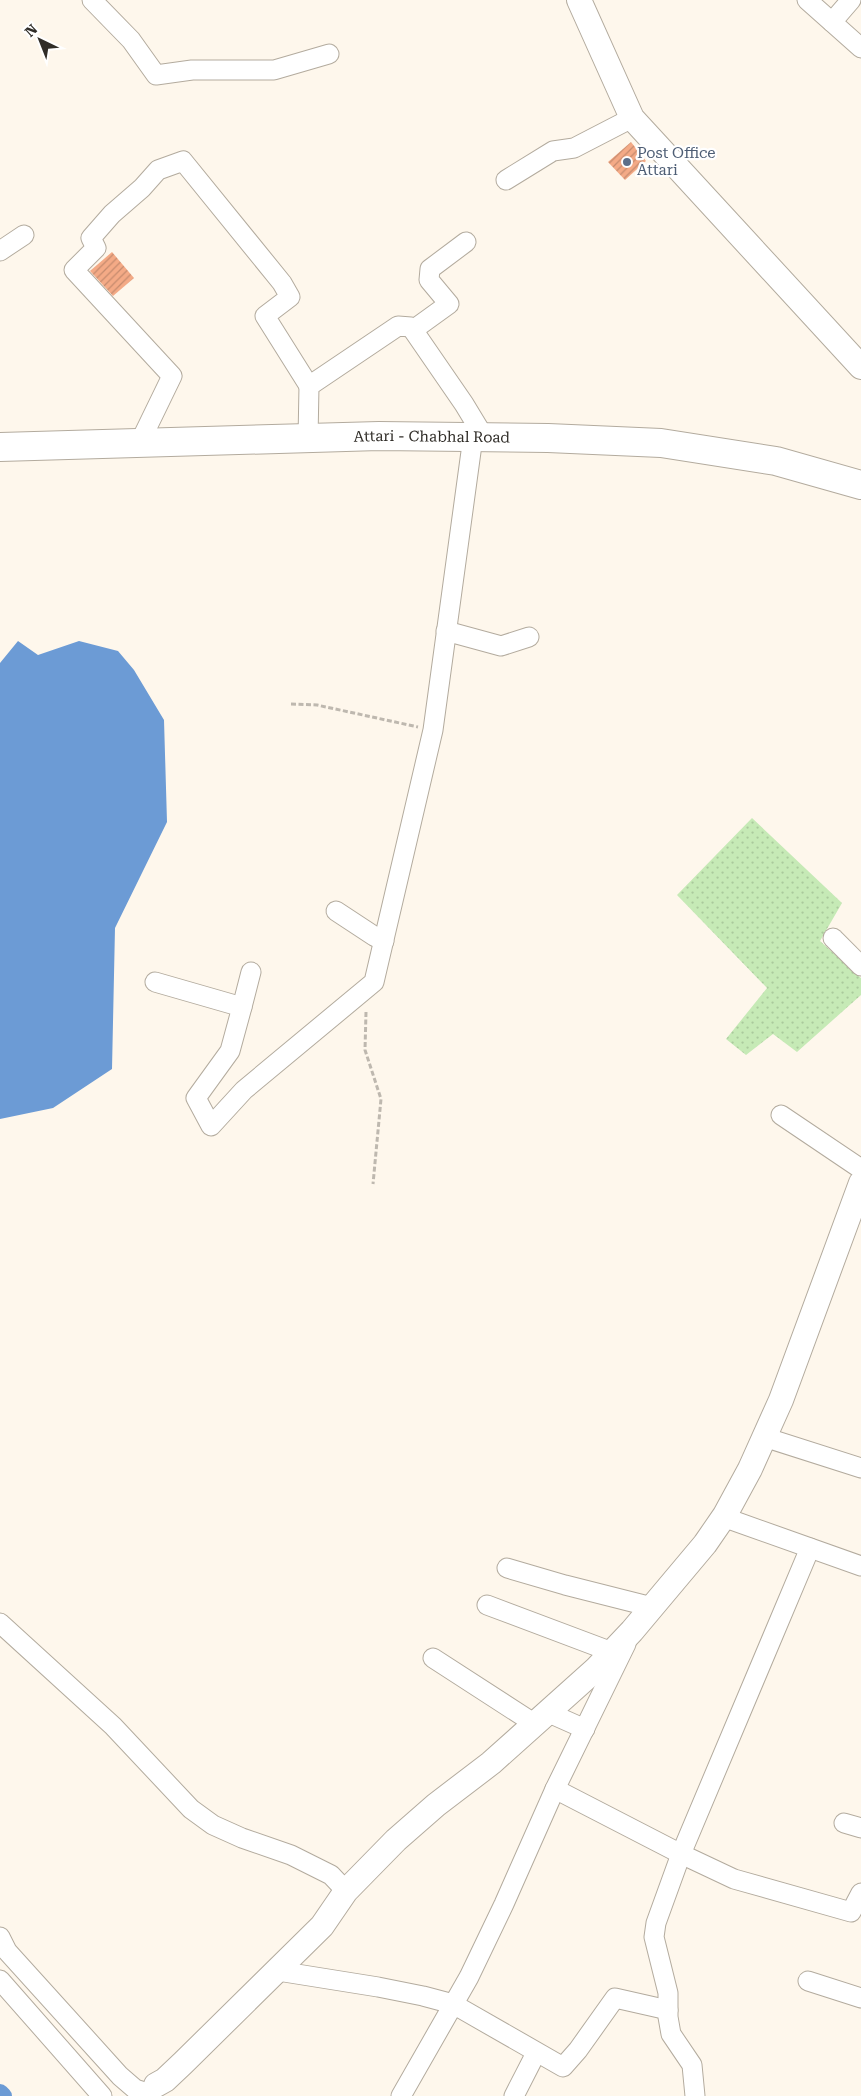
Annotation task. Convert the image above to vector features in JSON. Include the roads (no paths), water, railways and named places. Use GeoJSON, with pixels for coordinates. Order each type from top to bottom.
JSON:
{"type":"FeatureCollection","features":[{"type":"Feature","properties":{"kind":"main road","name":"Attari - Chabhal Road"},"geometry":{"type":"LineString","coordinates":[[0,447],[380,436],[548,438],[661,443],[776,460],[861,485]]}},
{"type":"Feature","properties":{"kind":"street"},"geometry":{"type":"LineString","coordinates":[[92,0],[131,40],[156,75],[192,70],[274,70],[329,54]]}},
{"type":"Feature","properties":{"kind":"street"},"geometry":{"type":"LineString","coordinates":[[580,0],[632,118],[861,367]]}},
{"type":"Feature","properties":{"kind":"street"},"geometry":{"type":"LineString","coordinates":[[807,0],[861,48]]}},
{"type":"Feature","properties":{"kind":"street"},"geometry":{"type":"LineString","coordinates":[[832,22],[851,0]]}},
{"type":"Feature","properties":{"kind":"street"},"geometry":{"type":"LineString","coordinates":[[506,180],[553,151],[574,148],[632,118]]}},
{"type":"Feature","properties":{"kind":"street"},"geometry":{"type":"LineString","coordinates":[[139,444],[172,376],[74,270],[96,248],[91,238],[112,214],[142,188],[158,170],[183,160],[282,283],[290,297],[265,316],[309,386],[308,438]]}},
{"type":"Feature","properties":{"kind":"street"},"geometry":{"type":"LineString","coordinates":[[0,251],[24,235]]}},
{"type":"Feature","properties":{"kind":"street"},"geometry":{"type":"LineString","coordinates":[[413,330],[448,304],[429,280],[430,269],[466,242]]}},
{"type":"Feature","properties":{"kind":"street"},"geometry":{"type":"LineString","coordinates":[[251,972],[230,1051],[196,1098],[212,1126],[244,1090],[374,982],[433,730],[446,631],[478,437],[464,404],[411,327],[398,326],[309,386]]}},
{"type":"Feature","properties":{"kind":"street"},"geometry":{"type":"LineString","coordinates":[[446,631],[501,646],[529,637]]}},
{"type":"Feature","properties":{"kind":"street"},"geometry":{"type":"LineString","coordinates":[[336,911],[384,941]]}},
{"type":"Feature","properties":{"kind":"street"},"geometry":{"type":"LineString","coordinates":[[833,938],[861,966]]}},
{"type":"Feature","properties":{"kind":"street"},"geometry":{"type":"LineString","coordinates":[[155,982],[242,1007]]}},
{"type":"Feature","properties":{"kind":"street"},"geometry":{"type":"LineString","coordinates":[[2,1944],[120,2076],[135,2089],[152,2092],[322,1926],[346,1891],[396,1840],[542,1718],[632,1631],[705,1544],[723,1517],[764,1437],[782,1400],[860,1182],[781,1115]]}},
{"type":"Feature","properties":{"kind":"street"},"geometry":{"type":"LineString","coordinates":[[764,1437],[861,1468]]}},
{"type":"Feature","properties":{"kind":"street"},"geometry":{"type":"LineString","coordinates":[[723,1517],[860,1565]]}},
{"type":"Feature","properties":{"kind":"street"},"geometry":{"type":"LineString","coordinates":[[695,2096],[692,2065],[671,2034],[668,1993],[654,1937],[656,1923],[681,1854],[810,1548]]}},
{"type":"Feature","properties":{"kind":"street"},"geometry":{"type":"LineString","coordinates":[[507,1568],[574,1588],[652,1607]]}},
{"type":"Feature","properties":{"kind":"street"},"geometry":{"type":"LineString","coordinates":[[487,1605],[612,1652]]}},
{"type":"Feature","properties":{"kind":"street"},"geometry":{"type":"LineString","coordinates":[[0,1624],[113,1726],[190,1809],[214,1825],[242,1838],[291,1855],[331,1875],[346,1891]]}},
{"type":"Feature","properties":{"kind":"street"},"geometry":{"type":"LineString","coordinates":[[401,2096],[469,1977],[555,1789],[632,1631]]}},
{"type":"Feature","properties":{"kind":"street"},"geometry":{"type":"LineString","coordinates":[[433,1658],[542,1718],[585,1729]]}},
{"type":"Feature","properties":{"kind":"street"},"geometry":{"type":"LineString","coordinates":[[555,1789],[734,1879],[851,1912],[861,1893]]}},
{"type":"Feature","properties":{"kind":"street"},"geometry":{"type":"LineString","coordinates":[[278,1971],[378,1987],[453,2004],[563,2067],[578,2050],[615,1998],[668,2010]]}},
{"type":"Feature","properties":{"kind":"street"},"geometry":{"type":"LineString","coordinates":[[0,1980],[102,2096]]}},
{"type":"Feature","properties":{"kind":"street"},"geometry":{"type":"LineString","coordinates":[[808,1981],[861,1998]]}},
{"type":"Feature","properties":{"kind":"street"},"geometry":{"type":"LineString","coordinates":[[514,2096],[536,2053]]}},
{"type":"Feature","properties":{"kind":"water"},"geometry":{"type":"Polygon","coordinates":[[[18,641],[38,655],[79,641],[118,651],[134,670],[164,720],[167,822],[115,928],[112,1069],[53,1108],[0,1119],[0,663],[18,641]]]}},
{"type":"Feature","properties":{"kind":"waterway"},"geometry":{"type":"LineString","coordinates":[[0,2093],[3,2096]]}},
{"type":"Feature","properties":{"kind":"place","name":"Post Office Attari"},"geometry":{"type":"Point","coordinates":[627,162]}}]}
